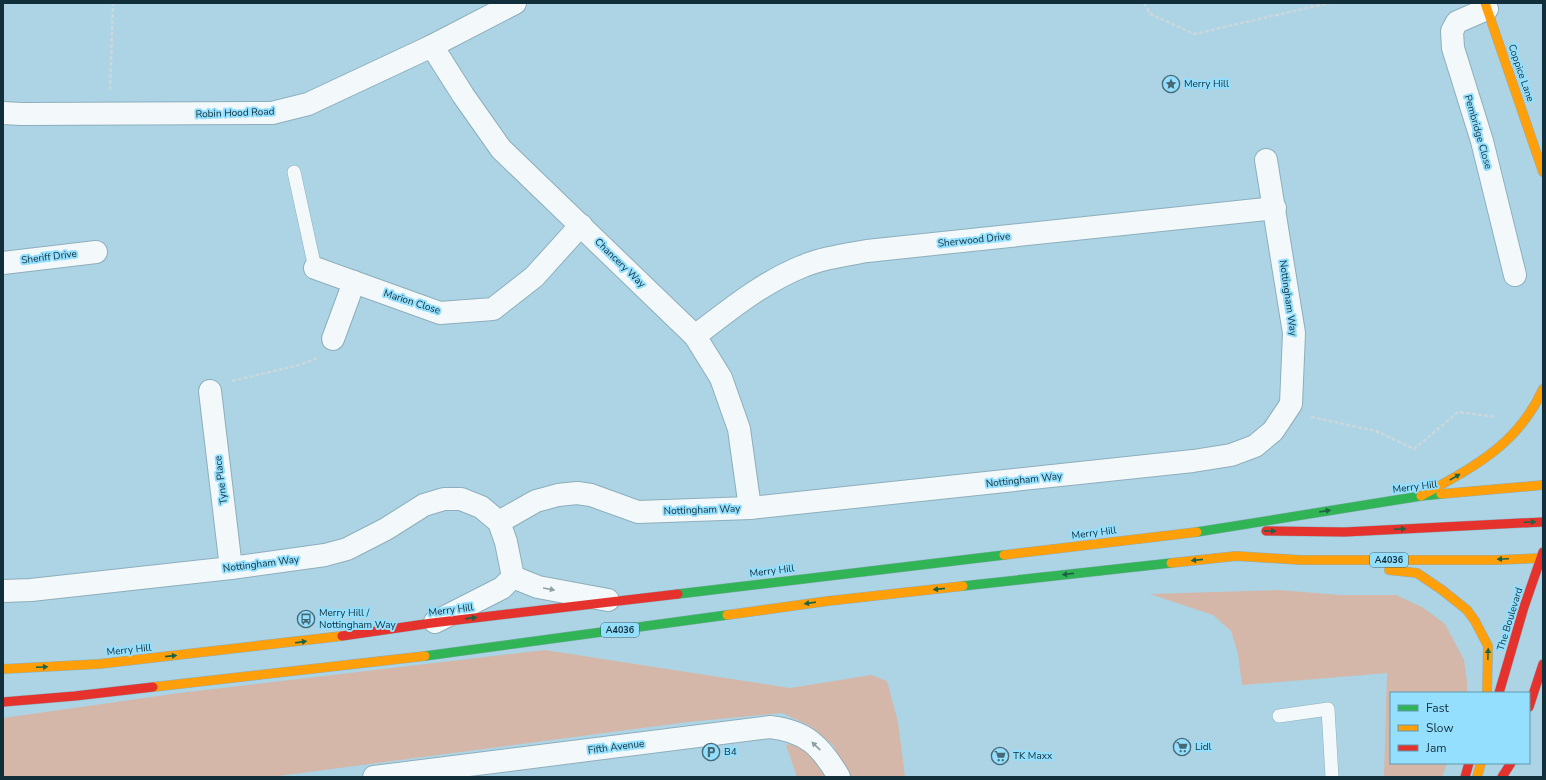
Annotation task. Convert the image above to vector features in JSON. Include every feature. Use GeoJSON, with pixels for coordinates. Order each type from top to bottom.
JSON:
{"type":"FeatureCollection","features":[{"type":"Feature","properties":{"kind":"main road","name":"Coppice Lane"},"geometry":{"type":"LineString","coordinates":[[1486,6],[1543,172]]}},
{"type":"Feature","properties":{"kind":"main road"},"geometry":{"type":"LineString","coordinates":[[1421,496],[1467,470],[1514,435],[1535,407],[1543,389]]}},
{"type":"Feature","properties":{"kind":"main road","name":"Merry Hill"},"geometry":{"type":"LineString","coordinates":[[3,669],[99,664],[297,642],[432,623],[1203,531],[1421,496],[1543,485]]}},
{"type":"Feature","properties":{"kind":"main road"},"geometry":{"type":"LineString","coordinates":[[1203,531],[1345,532],[1543,522]]}},
{"type":"Feature","properties":{"kind":"main road","name":"A4036"},"geometry":{"type":"LineString","coordinates":[[3,702],[75,696],[456,652],[828,601],[1212,558],[1236,556],[1301,560],[1496,560],[1543,556]]}},
{"type":"Feature","properties":{"kind":"main road","name":"The Boulevard"},"geometry":{"type":"LineString","coordinates":[[1499,692],[1521,615],[1543,556]]}},
{"type":"Feature","properties":{"kind":"main road"},"geometry":{"type":"LineString","coordinates":[[1301,560],[1417,573],[1442,590],[1467,610],[1475,621],[1488,646],[1487,692]]}},
{"type":"Feature","properties":{"kind":"main road"},"geometry":{"type":"LineString","coordinates":[[1530,704],[1543,664]]}},
{"type":"Feature","properties":{"kind":"main road"},"geometry":{"type":"LineString","coordinates":[[1465,777],[1469,764]]}},
{"type":"Feature","properties":{"kind":"main road"},"geometry":{"type":"LineString","coordinates":[[1477,777],[1481,764]]}},
{"type":"Feature","properties":{"kind":"main road"},"geometry":{"type":"LineString","coordinates":[[1502,777],[1510,764]]}},
{"type":"Feature","properties":{"kind":"street","name":"Robin Hood Road"},"geometry":{"type":"LineString","coordinates":[[3,113],[272,114],[308,104],[432,46],[515,3]]}},
{"type":"Feature","properties":{"kind":"street","name":"Pembridge Close"},"geometry":{"type":"LineString","coordinates":[[1486,6],[1457,22],[1452,31],[1453,48],[1482,141],[1515,275]]}},
{"type":"Feature","properties":{"kind":"street","name":"Chancery Way"},"geometry":{"type":"LineString","coordinates":[[432,46],[463,95],[501,149],[695,336],[721,378],[739,429],[750,508]]}},
{"type":"Feature","properties":{"kind":"street","name":"Nottingham Way"},"geometry":{"type":"LineString","coordinates":[[3,591],[31,590],[231,568],[325,555],[348,550],[386,529],[424,505],[444,499],[461,499],[481,508],[499,522],[536,501],[558,495],[591,495],[638,512],[750,508],[1090,473],[1194,461],[1231,455],[1255,446],[1273,431],[1291,404],[1294,333],[1275,208],[1266,160]]}},
{"type":"Feature","properties":{"kind":"street","name":"Sherwood Drive"},"geometry":{"type":"LineString","coordinates":[[695,336],[736,304],[765,286],[801,267],[828,258],[867,251],[1275,208]]}},
{"type":"Feature","properties":{"kind":"street","name":"Marion Close"},"geometry":{"type":"LineString","coordinates":[[315,268],[440,313],[493,309],[534,277],[581,225]]}},
{"type":"Feature","properties":{"kind":"street","name":"Sheriff Drive"},"geometry":{"type":"LineString","coordinates":[[3,263],[96,252]]}},
{"type":"Feature","properties":{"kind":"street"},"geometry":{"type":"LineString","coordinates":[[333,339],[354,282]]}},
{"type":"Feature","properties":{"kind":"street","name":"Tyne Place"},"geometry":{"type":"LineString","coordinates":[[210,391],[231,568]]}},
{"type":"Feature","properties":{"kind":"street"},"geometry":{"type":"LineString","coordinates":[[499,522],[506,542],[513,576]]}},
{"type":"Feature","properties":{"kind":"street"},"geometry":{"type":"LineString","coordinates":[[513,576],[538,587],[616,601]]}},
{"type":"Feature","properties":{"kind":"street"},"geometry":{"type":"LineString","coordinates":[[432,623],[502,588],[513,576]]}},
{"type":"Feature","properties":{"kind":"street","name":"Fifth Avenue"},"geometry":{"type":"LineString","coordinates":[[374,777],[770,728],[782,729],[807,738],[826,755],[839,777]]}},
{"type":"Feature","properties":{"kind":"lane"},"geometry":{"type":"LineString","coordinates":[[294,172],[315,268]]}},
{"type":"Feature","properties":{"kind":"lane"},"geometry":{"type":"LineString","coordinates":[[1279,716],[1328,708],[1332,777]]}},
{"type":"Feature","properties":{"kind":"path"},"geometry":{"type":"LineString","coordinates":[[110,114],[113,3]]}},
{"type":"Feature","properties":{"kind":"path"},"geometry":{"type":"LineString","coordinates":[[1144,3],[1150,14],[1194,34],[1329,3]]}},
{"type":"Feature","properties":{"kind":"path"},"geometry":{"type":"LineString","coordinates":[[210,391],[221,384],[299,365],[319,358],[333,339]]}},
{"type":"Feature","properties":{"kind":"path"},"geometry":{"type":"LineString","coordinates":[[1286,411],[1376,431],[1414,449],[1458,412],[1503,418]]}},
{"type":"Feature","properties":{"kind":"shaded area"},"geometry":{"type":"Polygon","coordinates":[[[1279,590],[1340,595],[1396,595],[1422,607],[1445,624],[1464,660],[1467,692],[1390,692],[1390,764],[1447,764],[1442,777],[1384,777],[1387,673],[1242,685],[1238,654],[1231,631],[1213,615],[1150,594],[1279,590]]]}},
{"type":"Feature","properties":{"kind":"shaded area"},"geometry":{"type":"Polygon","coordinates":[[[545,650],[790,688],[871,675],[887,681],[898,722],[905,777],[848,777],[833,745],[810,726],[782,713],[688,722],[271,777],[3,777],[3,718],[179,693],[545,650]]]}},
{"type":"Feature","properties":{"kind":"shaded area"},"geometry":{"type":"Polygon","coordinates":[[[793,744],[805,747],[827,777],[797,777],[786,745],[793,744]]]}},
{"type":"Feature","properties":{"kind":"traffic: fast"},"geometry":{"type":"LineString","coordinates":[[1197,532],[1441,494]]}},
{"type":"Feature","properties":{"kind":"traffic: fast"},"geometry":{"type":"LineString","coordinates":[[678,594],[1004,555]]}},
{"type":"Feature","properties":{"kind":"traffic: fast"},"geometry":{"type":"LineString","coordinates":[[963,586],[1171,563]]}},
{"type":"Feature","properties":{"kind":"traffic: fast"},"geometry":{"type":"LineString","coordinates":[[425,656],[727,615]]}},
{"type":"Feature","properties":{"kind":"traffic: slow"},"geometry":{"type":"LineString","coordinates":[[1485,3],[1543,172]]}},
{"type":"Feature","properties":{"kind":"traffic: slow"},"geometry":{"type":"LineString","coordinates":[[1421,496],[1476,464],[1507,440],[1520,426],[1532,409],[1543,389]]}},
{"type":"Feature","properties":{"kind":"traffic: slow"},"geometry":{"type":"LineString","coordinates":[[1441,494],[1543,485]]}},
{"type":"Feature","properties":{"kind":"traffic: slow"},"geometry":{"type":"LineString","coordinates":[[1004,555],[1197,532]]}},
{"type":"Feature","properties":{"kind":"traffic: slow"},"geometry":{"type":"LineString","coordinates":[[1171,563],[1236,556],[1301,560],[1496,560],[1543,558]]}},
{"type":"Feature","properties":{"kind":"traffic: slow"},"geometry":{"type":"LineString","coordinates":[[1389,570],[1417,573],[1442,590],[1467,610],[1475,621],[1488,646],[1487,692]]}},
{"type":"Feature","properties":{"kind":"traffic: slow"},"geometry":{"type":"LineString","coordinates":[[727,615],[828,601],[963,586]]}},
{"type":"Feature","properties":{"kind":"traffic: slow"},"geometry":{"type":"LineString","coordinates":[[3,669],[99,664],[342,636]]}},
{"type":"Feature","properties":{"kind":"traffic: slow"},"geometry":{"type":"LineString","coordinates":[[153,687],[425,656]]}},
{"type":"Feature","properties":{"kind":"traffic: slow"},"geometry":{"type":"LineString","coordinates":[[1477,777],[1481,764]]}},
{"type":"Feature","properties":{"kind":"traffic: jam"},"geometry":{"type":"LineString","coordinates":[[1266,531],[1345,532],[1543,522]]}},
{"type":"Feature","properties":{"kind":"traffic: jam"},"geometry":{"type":"LineString","coordinates":[[1499,692],[1524,607],[1543,552]]}},
{"type":"Feature","properties":{"kind":"traffic: jam"},"geometry":{"type":"LineString","coordinates":[[342,636],[432,623],[678,594]]}},
{"type":"Feature","properties":{"kind":"traffic: jam"},"geometry":{"type":"LineString","coordinates":[[1530,704],[1543,664]]}},
{"type":"Feature","properties":{"kind":"traffic: jam"},"geometry":{"type":"LineString","coordinates":[[3,702],[153,687]]}},
{"type":"Feature","properties":{"kind":"traffic: jam"},"geometry":{"type":"LineString","coordinates":[[1465,777],[1469,764]]}},
{"type":"Feature","properties":{"kind":"traffic: jam"},"geometry":{"type":"LineString","coordinates":[[1502,777],[1510,764]]}},
{"type":"Feature","properties":{"kind":"place","name":"Merry Hill"},"geometry":{"type":"Point","coordinates":[1171,84]}},
{"type":"Feature","properties":{"kind":"place","name":"Merry Hill / Nottingham Way"},"geometry":{"type":"Point","coordinates":[306,619]}},
{"type":"Feature","properties":{"kind":"place","name":"Lidl"},"geometry":{"type":"Point","coordinates":[1182,747]}},
{"type":"Feature","properties":{"kind":"place","name":"B4"},"geometry":{"type":"Point","coordinates":[711,752]}},
{"type":"Feature","properties":{"kind":"place","name":"TK Maxx"},"geometry":{"type":"Point","coordinates":[1000,756]}}]}
